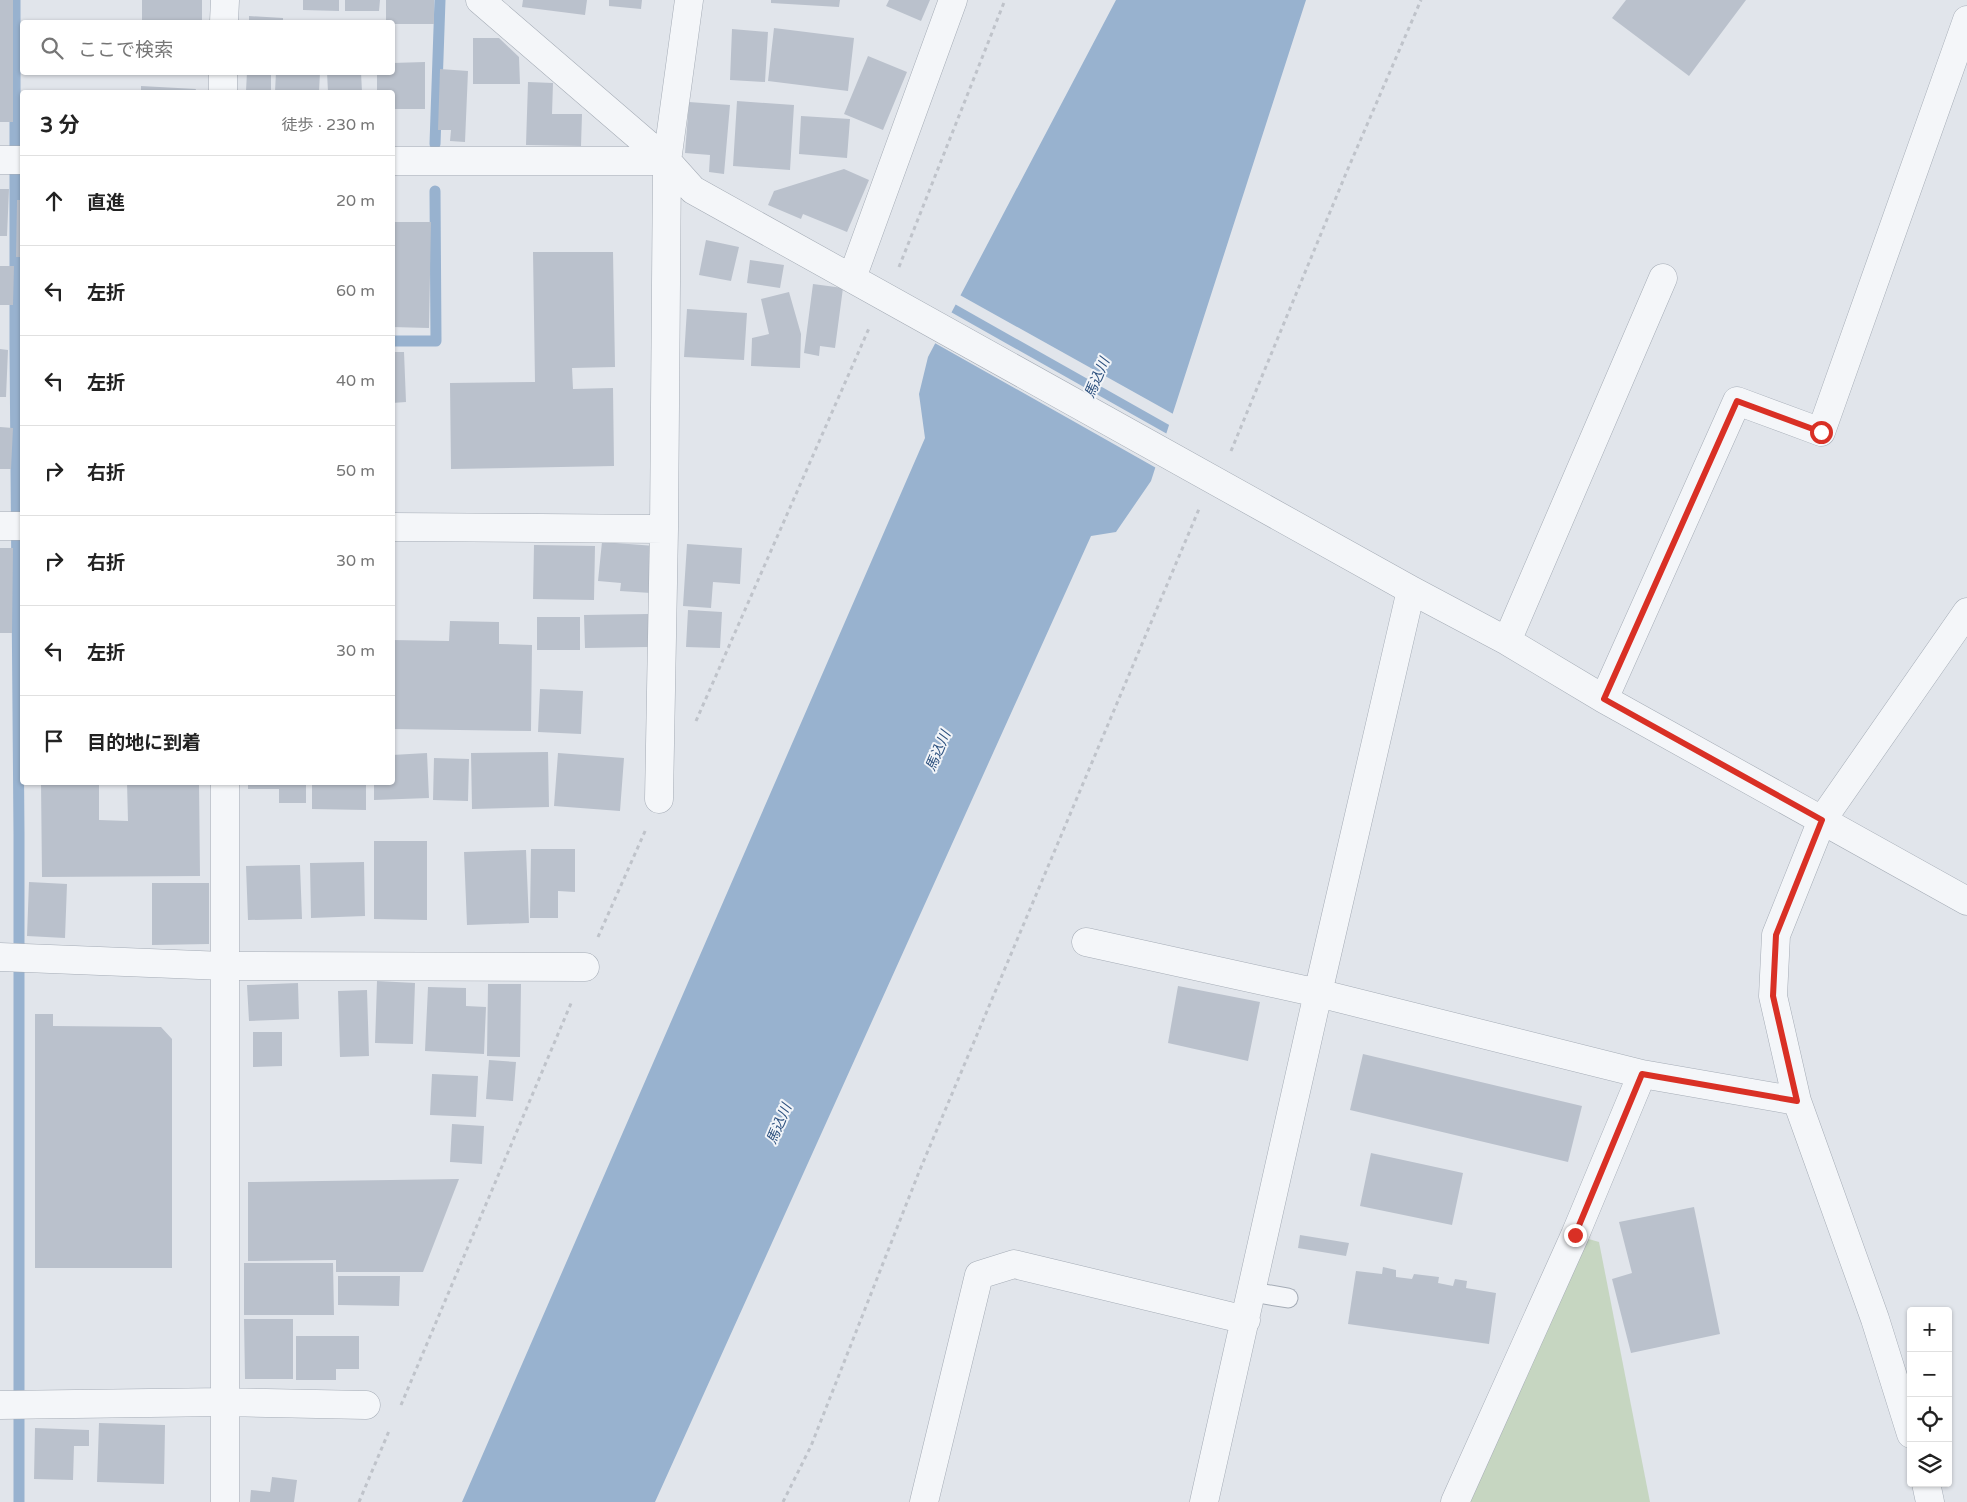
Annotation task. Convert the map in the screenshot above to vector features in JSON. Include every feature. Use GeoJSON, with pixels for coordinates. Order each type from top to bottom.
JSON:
{"type":"FeatureCollection","features":[{"type":"Feature","properties":{"kind":"street"},"geometry":{"type":"LineString","coordinates":[[224,20],[225,0]]}},
{"type":"Feature","properties":{"kind":"street"},"geometry":{"type":"LineString","coordinates":[[480,0],[667,162],[693,190],[1213,476],[1411,590],[1507,641],[1604,699],[1967,901]]}},
{"type":"Feature","properties":{"kind":"street"},"geometry":{"type":"LineString","coordinates":[[659,800],[664,529],[667,162],[689,0]]}},
{"type":"Feature","properties":{"kind":"street"},"geometry":{"type":"LineString","coordinates":[[852,278],[953,0]]}},
{"type":"Feature","properties":{"kind":"street"},"geometry":{"type":"LineString","coordinates":[[1604,699],[1737,401],[1821,432],[1967,20]]}},
{"type":"Feature","properties":{"kind":"street"},"geometry":{"type":"LineString","coordinates":[[223,75],[223,90]]}},
{"type":"Feature","properties":{"kind":"street"},"geometry":{"type":"LineString","coordinates":[[0,160],[20,160]]}},
{"type":"Feature","properties":{"kind":"street"},"geometry":{"type":"LineString","coordinates":[[395,160],[667,162]]}},
{"type":"Feature","properties":{"kind":"street"},"geometry":{"type":"LineString","coordinates":[[1507,641],[1663,278]]}},
{"type":"Feature","properties":{"kind":"street"},"geometry":{"type":"LineString","coordinates":[[0,526],[20,526]]}},
{"type":"Feature","properties":{"kind":"street"},"geometry":{"type":"LineString","coordinates":[[395,527],[664,529]]}},
{"type":"Feature","properties":{"kind":"street"},"geometry":{"type":"LineString","coordinates":[[1204,1502],[1411,590]]}},
{"type":"Feature","properties":{"kind":"street"},"geometry":{"type":"LineString","coordinates":[[1907,1421],[1875,1319],[1797,1101],[1773,996],[1776,935],[1822,820],[1967,612]]}},
{"type":"Feature","properties":{"kind":"street"},"geometry":{"type":"LineString","coordinates":[[225,785],[225,1502]]}},
{"type":"Feature","properties":{"kind":"street"},"geometry":{"type":"LineString","coordinates":[[1086,942],[1318,993],[1642,1074],[1797,1101]]}},
{"type":"Feature","properties":{"kind":"street"},"geometry":{"type":"LineString","coordinates":[[0,957],[224,966],[585,967]]}},
{"type":"Feature","properties":{"kind":"street"},"geometry":{"type":"LineString","coordinates":[[1456,1502],[1575,1235],[1642,1074]]}},
{"type":"Feature","properties":{"kind":"street"},"geometry":{"type":"LineString","coordinates":[[924,1502],[979,1275],[1014,1264],[1246,1320]]}},
{"type":"Feature","properties":{"kind":"street"},"geometry":{"type":"LineString","coordinates":[[0,1405],[224,1402],[366,1405]]}},
{"type":"Feature","properties":{"kind":"street"},"geometry":{"type":"LineString","coordinates":[[1927,1487],[1930,1502]]}},
{"type":"Feature","properties":{"kind":"lane"},"geometry":{"type":"LineString","coordinates":[[1252,1292],[1288,1298]]}},
{"type":"Feature","properties":{"kind":"path"},"geometry":{"type":"LineString","coordinates":[[783,1502],[811,1446],[919,1172],[1213,476],[1421,0]]}},
{"type":"Feature","properties":{"kind":"green space"},"geometry":{"type":"Polygon","coordinates":[[[1575,1235],[1599,1242],[1650,1502],[1468,1502],[1575,1235]]]}},
{"type":"Feature","properties":{"kind":"water","name":"馬込川"},"geometry":{"type":"Polygon","coordinates":[[[1116,0],[1306,0],[1151,481],[1116,532],[1091,536],[655,1502],[462,1502],[925,438],[919,394],[928,357],[1116,0]]]}},
{"type":"Feature","properties":{"kind":"pier"},"geometry":{"type":"Polygon","coordinates":[[[958,294],[1175,415],[1171,426],[953,303],[958,294]]]}},
{"type":"Feature","properties":{"kind":"pier"},"geometry":{"type":"Polygon","coordinates":[[[949,311],[1169,435],[1158,469],[933,342],[949,311]]]}},
{"type":"Feature","properties":{"kind":"building"},"geometry":{"type":"Polygon","coordinates":[[[0,0],[13,0],[13,122],[0,122],[0,0]]]}},
{"type":"Feature","properties":{"kind":"building"},"geometry":{"type":"Polygon","coordinates":[[[142,0],[202,0],[202,20],[142,20],[142,0]]]}},
{"type":"Feature","properties":{"kind":"building"},"geometry":{"type":"Polygon","coordinates":[[[303,0],[339,0],[339,11],[303,10],[303,0]]]}},
{"type":"Feature","properties":{"kind":"building"},"geometry":{"type":"Polygon","coordinates":[[[345,0],[380,0],[379,11],[345,11],[345,0]]]}},
{"type":"Feature","properties":{"kind":"building"},"geometry":{"type":"Polygon","coordinates":[[[386,0],[434,0],[434,24],[395,24],[395,20],[386,20],[386,0]]]}},
{"type":"Feature","properties":{"kind":"building"},"geometry":{"type":"Polygon","coordinates":[[[523,0],[587,0],[585,15],[522,7],[523,0]]]}},
{"type":"Feature","properties":{"kind":"building"},"geometry":{"type":"Polygon","coordinates":[[[609,0],[642,0],[641,9],[609,6],[609,0]]]}},
{"type":"Feature","properties":{"kind":"building"},"geometry":{"type":"Polygon","coordinates":[[[771,0],[840,0],[839,7],[771,3],[771,0]]]}},
{"type":"Feature","properties":{"kind":"building"},"geometry":{"type":"Polygon","coordinates":[[[889,0],[930,0],[921,21],[886,6],[889,0]]]}},
{"type":"Feature","properties":{"kind":"building"},"geometry":{"type":"Polygon","coordinates":[[[1626,0],[1746,0],[1689,76],[1612,18],[1626,0]]]}},
{"type":"Feature","properties":{"kind":"building"},"geometry":{"type":"Polygon","coordinates":[[[249,16],[283,18],[283,20],[249,20],[249,16]]]}},
{"type":"Feature","properties":{"kind":"building"},"geometry":{"type":"Polygon","coordinates":[[[774,28],[854,38],[848,91],[768,81],[774,28]]]}},
{"type":"Feature","properties":{"kind":"building"},"geometry":{"type":"Polygon","coordinates":[[[732,29],[768,32],[765,82],[730,80],[732,29]]]}},
{"type":"Feature","properties":{"kind":"building"},"geometry":{"type":"Polygon","coordinates":[[[473,38],[499,38],[519,57],[520,84],[473,84],[473,38]]]}},
{"type":"Feature","properties":{"kind":"building"},"geometry":{"type":"Polygon","coordinates":[[[868,56],[907,72],[883,130],[844,114],[868,56]]]}},
{"type":"Feature","properties":{"kind":"building"},"geometry":{"type":"Polygon","coordinates":[[[425,62],[425,109],[395,109],[395,90],[377,90],[377,75],[395,75],[395,63],[425,62]]]}},
{"type":"Feature","properties":{"kind":"building"},"geometry":{"type":"Polygon","coordinates":[[[440,69],[468,71],[465,142],[450,141],[451,130],[438,130],[440,69]]]}},
{"type":"Feature","properties":{"kind":"building"},"geometry":{"type":"Polygon","coordinates":[[[247,75],[271,75],[271,90],[246,90],[247,75]]]}},
{"type":"Feature","properties":{"kind":"building"},"geometry":{"type":"Polygon","coordinates":[[[276,75],[320,75],[319,90],[275,90],[276,75]]]}},
{"type":"Feature","properties":{"kind":"building"},"geometry":{"type":"Polygon","coordinates":[[[327,75],[361,75],[362,90],[328,90],[327,75]]]}},
{"type":"Feature","properties":{"kind":"building"},"geometry":{"type":"Polygon","coordinates":[[[528,82],[553,83],[552,114],[582,114],[581,146],[526,145],[528,82]]]}},
{"type":"Feature","properties":{"kind":"building"},"geometry":{"type":"Polygon","coordinates":[[[141,86],[196,89],[196,90],[141,90],[141,86]]]}},
{"type":"Feature","properties":{"kind":"building"},"geometry":{"type":"Polygon","coordinates":[[[737,101],[794,105],[790,170],[733,166],[737,101]]]}},
{"type":"Feature","properties":{"kind":"building"},"geometry":{"type":"Polygon","coordinates":[[[689,102],[730,105],[724,174],[709,172],[710,155],[685,153],[689,102]]]}},
{"type":"Feature","properties":{"kind":"building"},"geometry":{"type":"Polygon","coordinates":[[[801,116],[850,119],[847,158],[799,154],[801,116]]]}},
{"type":"Feature","properties":{"kind":"building"},"geometry":{"type":"Polygon","coordinates":[[[844,169],[869,180],[847,232],[803,214],[801,219],[768,205],[774,191],[844,169]]]}},
{"type":"Feature","properties":{"kind":"building"},"geometry":{"type":"Polygon","coordinates":[[[0,189],[9,189],[7,236],[0,236],[0,189]]]}},
{"type":"Feature","properties":{"kind":"building"},"geometry":{"type":"Polygon","coordinates":[[[17,200],[20,200],[20,257],[16,257],[17,200]]]}},
{"type":"Feature","properties":{"kind":"building"},"geometry":{"type":"Polygon","coordinates":[[[395,222],[431,222],[429,328],[395,327],[395,222]]]}},
{"type":"Feature","properties":{"kind":"building"},"geometry":{"type":"Polygon","coordinates":[[[706,240],[739,247],[731,281],[699,275],[706,240]]]}},
{"type":"Feature","properties":{"kind":"building"},"geometry":{"type":"Polygon","coordinates":[[[533,252],[613,252],[615,367],[572,368],[573,389],[613,388],[614,466],[451,469],[450,383],[535,382],[533,252]]]}},
{"type":"Feature","properties":{"kind":"building"},"geometry":{"type":"Polygon","coordinates":[[[750,260],[784,265],[780,288],[747,283],[750,260]]]}},
{"type":"Feature","properties":{"kind":"building"},"geometry":{"type":"Polygon","coordinates":[[[0,266],[14,266],[13,305],[0,305],[0,266]]]}},
{"type":"Feature","properties":{"kind":"building"},"geometry":{"type":"Polygon","coordinates":[[[813,284],[843,288],[835,348],[820,346],[819,356],[804,353],[813,284]]]}},
{"type":"Feature","properties":{"kind":"building"},"geometry":{"type":"Polygon","coordinates":[[[789,292],[801,334],[800,368],[751,366],[752,338],[769,334],[761,299],[789,292]]]}},
{"type":"Feature","properties":{"kind":"building"},"geometry":{"type":"Polygon","coordinates":[[[687,309],[747,313],[744,360],[684,357],[687,309]]]}},
{"type":"Feature","properties":{"kind":"building"},"geometry":{"type":"Polygon","coordinates":[[[0,349],[8,350],[6,397],[0,397],[0,349]]]}},
{"type":"Feature","properties":{"kind":"building"},"geometry":{"type":"Polygon","coordinates":[[[395,352],[404,352],[406,402],[395,403],[395,352]]]}},
{"type":"Feature","properties":{"kind":"building"},"geometry":{"type":"Polygon","coordinates":[[[0,427],[13,428],[11,469],[0,469],[0,427]]]}},
{"type":"Feature","properties":{"kind":"building"},"geometry":{"type":"Polygon","coordinates":[[[602,542],[655,546],[651,593],[620,591],[621,583],[598,581],[602,542]]]}},
{"type":"Feature","properties":{"kind":"building"},"geometry":{"type":"Polygon","coordinates":[[[687,544],[742,548],[740,584],[713,582],[711,608],[683,606],[687,544]]]}},
{"type":"Feature","properties":{"kind":"building"},"geometry":{"type":"Polygon","coordinates":[[[534,545],[595,546],[594,600],[533,599],[534,545]]]}},
{"type":"Feature","properties":{"kind":"building"},"geometry":{"type":"Polygon","coordinates":[[[0,548],[13,548],[12,633],[0,633],[0,548]]]}},
{"type":"Feature","properties":{"kind":"building"},"geometry":{"type":"Polygon","coordinates":[[[688,610],[722,612],[720,648],[686,647],[688,610]]]}},
{"type":"Feature","properties":{"kind":"building"},"geometry":{"type":"Polygon","coordinates":[[[648,614],[648,647],[585,648],[584,615],[648,614]]]}},
{"type":"Feature","properties":{"kind":"building"},"geometry":{"type":"Polygon","coordinates":[[[537,617],[580,617],[580,650],[537,650],[537,617]]]}},
{"type":"Feature","properties":{"kind":"building"},"geometry":{"type":"Polygon","coordinates":[[[450,621],[499,622],[499,644],[532,645],[531,731],[395,729],[395,640],[449,641],[450,621]]]}},
{"type":"Feature","properties":{"kind":"building"},"geometry":{"type":"Polygon","coordinates":[[[540,689],[583,691],[581,734],[538,732],[540,689]]]}},
{"type":"Feature","properties":{"kind":"building"},"geometry":{"type":"Polygon","coordinates":[[[548,752],[549,807],[472,809],[471,753],[548,752]]]}},
{"type":"Feature","properties":{"kind":"building"},"geometry":{"type":"Polygon","coordinates":[[[427,753],[429,798],[374,800],[374,785],[395,785],[395,755],[427,753]]]}},
{"type":"Feature","properties":{"kind":"building"},"geometry":{"type":"Polygon","coordinates":[[[558,753],[624,758],[620,811],[554,806],[558,753]]]}},
{"type":"Feature","properties":{"kind":"building"},"geometry":{"type":"Polygon","coordinates":[[[434,758],[469,759],[468,801],[433,800],[434,758]]]}},
{"type":"Feature","properties":{"kind":"building"},"geometry":{"type":"Polygon","coordinates":[[[41,785],[99,785],[99,820],[128,821],[127,785],[199,785],[200,876],[42,877],[41,785]]]}},
{"type":"Feature","properties":{"kind":"building"},"geometry":{"type":"Polygon","coordinates":[[[248,785],[306,785],[306,803],[279,803],[279,789],[248,789],[248,785]]]}},
{"type":"Feature","properties":{"kind":"building"},"geometry":{"type":"Polygon","coordinates":[[[312,785],[366,785],[366,810],[312,809],[312,785]]]}},
{"type":"Feature","properties":{"kind":"building"},"geometry":{"type":"Polygon","coordinates":[[[374,841],[427,841],[427,920],[374,919],[374,841]]]}},
{"type":"Feature","properties":{"kind":"building"},"geometry":{"type":"Polygon","coordinates":[[[531,849],[575,849],[575,892],[558,891],[558,918],[530,918],[531,849]]]}},
{"type":"Feature","properties":{"kind":"building"},"geometry":{"type":"Polygon","coordinates":[[[526,850],[529,923],[467,925],[464,852],[526,850]]]}},
{"type":"Feature","properties":{"kind":"building"},"geometry":{"type":"Polygon","coordinates":[[[364,862],[365,916],[311,918],[310,863],[364,862]]]}},
{"type":"Feature","properties":{"kind":"building"},"geometry":{"type":"Polygon","coordinates":[[[300,865],[302,919],[248,920],[246,866],[300,865]]]}},
{"type":"Feature","properties":{"kind":"building"},"geometry":{"type":"Polygon","coordinates":[[[29,882],[67,884],[65,938],[27,936],[29,882]]]}},
{"type":"Feature","properties":{"kind":"building"},"geometry":{"type":"Polygon","coordinates":[[[152,883],[209,883],[209,944],[152,945],[152,883]]]}},
{"type":"Feature","properties":{"kind":"building"},"geometry":{"type":"Polygon","coordinates":[[[377,981],[415,983],[413,1044],[375,1043],[377,981]]]}},
{"type":"Feature","properties":{"kind":"building"},"geometry":{"type":"Polygon","coordinates":[[[298,983],[299,1019],[249,1021],[247,985],[298,983]]]}},
{"type":"Feature","properties":{"kind":"building"},"geometry":{"type":"Polygon","coordinates":[[[488,984],[521,984],[520,1057],[487,1056],[488,984]]]}},
{"type":"Feature","properties":{"kind":"building"},"geometry":{"type":"Polygon","coordinates":[[[1178,986],[1260,1002],[1248,1061],[1168,1043],[1178,986]]]}},
{"type":"Feature","properties":{"kind":"building"},"geometry":{"type":"Polygon","coordinates":[[[428,987],[466,988],[466,1006],[486,1007],[484,1054],[425,1051],[428,987]]]}},
{"type":"Feature","properties":{"kind":"building"},"geometry":{"type":"Polygon","coordinates":[[[367,990],[369,1056],[340,1057],[338,991],[367,990]]]}},
{"type":"Feature","properties":{"kind":"building"},"geometry":{"type":"Polygon","coordinates":[[[35,1014],[53,1014],[53,1026],[161,1027],[172,1039],[172,1268],[35,1268],[35,1014]]]}},
{"type":"Feature","properties":{"kind":"building"},"geometry":{"type":"Polygon","coordinates":[[[253,1032],[282,1032],[282,1066],[253,1067],[253,1032]]]}},
{"type":"Feature","properties":{"kind":"building"},"geometry":{"type":"Polygon","coordinates":[[[1363,1054],[1582,1106],[1568,1162],[1350,1110],[1363,1054]]]}},
{"type":"Feature","properties":{"kind":"building"},"geometry":{"type":"Polygon","coordinates":[[[489,1060],[516,1062],[513,1101],[486,1099],[489,1060]]]}},
{"type":"Feature","properties":{"kind":"building"},"geometry":{"type":"Polygon","coordinates":[[[432,1074],[478,1076],[476,1117],[430,1115],[432,1074]]]}},
{"type":"Feature","properties":{"kind":"building"},"geometry":{"type":"Polygon","coordinates":[[[452,1124],[484,1126],[482,1164],[450,1162],[452,1124]]]}},
{"type":"Feature","properties":{"kind":"building"},"geometry":{"type":"Polygon","coordinates":[[[1371,1153],[1463,1173],[1452,1225],[1360,1206],[1371,1153]]]}},
{"type":"Feature","properties":{"kind":"building"},"geometry":{"type":"Polygon","coordinates":[[[459,1179],[423,1272],[336,1272],[336,1260],[248,1261],[248,1182],[459,1179]]]}},
{"type":"Feature","properties":{"kind":"building"},"geometry":{"type":"Polygon","coordinates":[[[1694,1207],[1720,1334],[1631,1353],[1612,1279],[1632,1273],[1619,1222],[1694,1207]]]}},
{"type":"Feature","properties":{"kind":"building"},"geometry":{"type":"Polygon","coordinates":[[[1300,1235],[1349,1243],[1346,1256],[1298,1248],[1300,1235]]]}},
{"type":"Feature","properties":{"kind":"building"},"geometry":{"type":"Polygon","coordinates":[[[244,1263],[333,1263],[334,1315],[244,1315],[244,1263]]]}},
{"type":"Feature","properties":{"kind":"building"},"geometry":{"type":"Polygon","coordinates":[[[1383,1267],[1396,1270],[1396,1277],[1412,1279],[1414,1274],[1439,1277],[1438,1283],[1453,1286],[1455,1279],[1467,1281],[1466,1288],[1496,1293],[1489,1344],[1348,1324],[1356,1271],[1382,1274],[1383,1267]]]}},
{"type":"Feature","properties":{"kind":"building"},"geometry":{"type":"Polygon","coordinates":[[[338,1276],[400,1276],[399,1306],[338,1305],[338,1276]]]}},
{"type":"Feature","properties":{"kind":"building"},"geometry":{"type":"Polygon","coordinates":[[[244,1319],[293,1319],[293,1379],[245,1379],[244,1319]]]}},
{"type":"Feature","properties":{"kind":"building"},"geometry":{"type":"Polygon","coordinates":[[[296,1336],[359,1336],[359,1369],[336,1369],[336,1380],[296,1380],[296,1336]]]}},
{"type":"Feature","properties":{"kind":"building"},"geometry":{"type":"Polygon","coordinates":[[[99,1423],[165,1425],[164,1484],[97,1482],[99,1423]]]}},
{"type":"Feature","properties":{"kind":"building"},"geometry":{"type":"Polygon","coordinates":[[[35,1428],[89,1430],[89,1446],[74,1446],[73,1480],[34,1479],[35,1428]]]}},
{"type":"Feature","properties":{"kind":"building"},"geometry":{"type":"Polygon","coordinates":[[[272,1477],[297,1480],[294,1502],[250,1502],[251,1490],[270,1492],[272,1477]]]}},
{"type":"Feature","properties":{"kind":"waterway"},"geometry":{"type":"LineString","coordinates":[[15,0],[15,345],[19,834],[19,1502]]}},
{"type":"Feature","properties":{"kind":"waterway"},"geometry":{"type":"LineString","coordinates":[[435,144],[440,0]]}},
{"type":"Feature","properties":{"kind":"waterway"},"geometry":{"type":"LineString","coordinates":[[395,341],[436,341],[435,191]]}},
{"type":"Feature","properties":{"kind":"route"},"geometry":{"type":"LineString","coordinates":[[1575,1235],[1642,1074],[1797,1101],[1773,996],[1776,935],[1822,820],[1604,699],[1737,401],[1821,432]]}}]}
